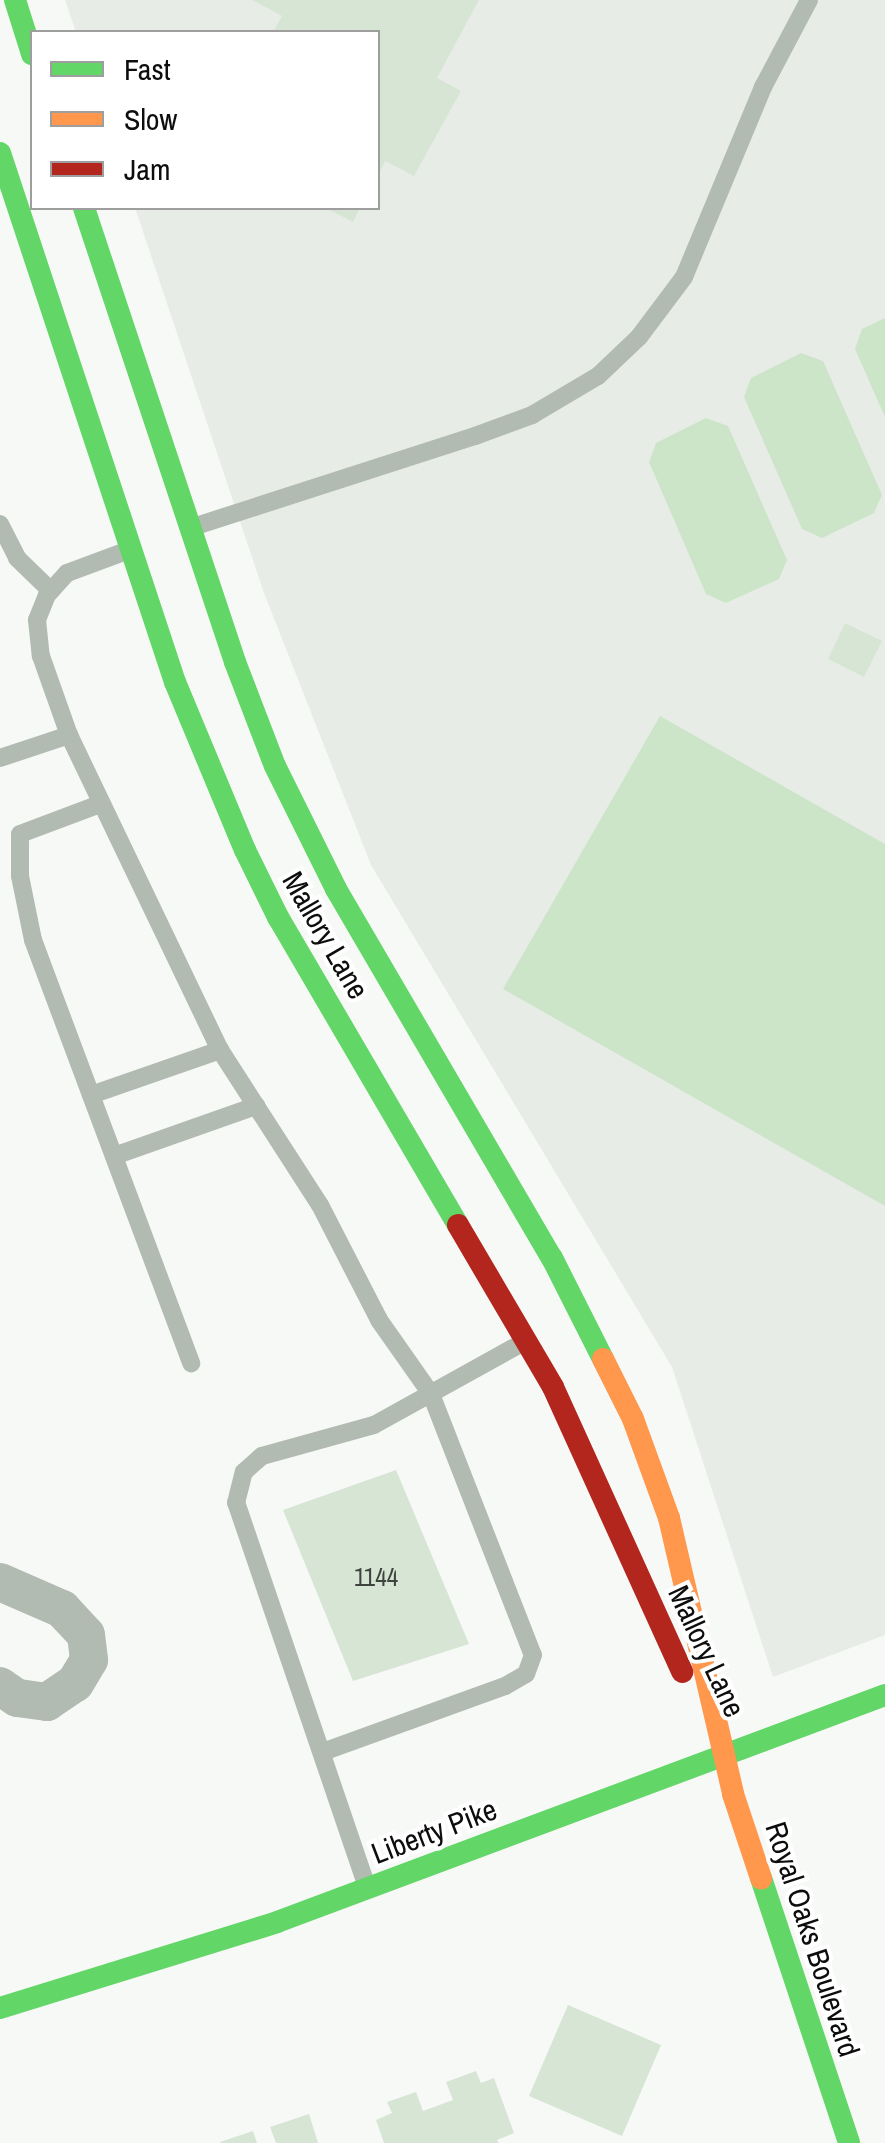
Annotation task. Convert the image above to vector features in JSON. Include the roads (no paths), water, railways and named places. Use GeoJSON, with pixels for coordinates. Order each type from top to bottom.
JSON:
{"type":"FeatureCollection","features":[{"type":"Feature","properties":{"kind":"main road"},"geometry":{"type":"LineString","coordinates":[[14,0],[30,48]]}},
{"type":"Feature","properties":{"kind":"main road","name":"Mallory Lane"},"geometry":{"type":"LineString","coordinates":[[0,152],[147,543],[176,682],[244,850],[278,917],[527,1340],[582,1446],[722,1754]]}},
{"type":"Feature","properties":{"kind":"main road","name":"Mallory Lane"},"geometry":{"type":"LineString","coordinates":[[85,210],[235,662],[303,826],[552,1258],[633,1420],[670,1518],[714,1698],[722,1754]]}},
{"type":"Feature","properties":{"kind":"main road"},"geometry":{"type":"LineString","coordinates":[[147,543],[191,528]]}},
{"type":"Feature","properties":{"kind":"main road","name":"Liberty Pike"},"geometry":{"type":"LineString","coordinates":[[0,2008],[277,1922],[885,1695]]}},
{"type":"Feature","properties":{"kind":"main road","name":"Royal Oaks Boulevard"},"geometry":{"type":"LineString","coordinates":[[722,1754],[849,2143]]}},
{"type":"Feature","properties":{"kind":"street"},"geometry":{"type":"LineString","coordinates":[[0,1582],[62,1609],[86,1635],[89,1660],[75,1683],[47,1702],[17,1698],[0,1686]]}},
{"type":"Feature","properties":{"kind":"lane"},"geometry":{"type":"LineString","coordinates":[[191,528],[532,415],[598,376],[639,337],[684,277],[763,87],[810,0]]}},
{"type":"Feature","properties":{"kind":"lane"},"geometry":{"type":"LineString","coordinates":[[0,524],[16,558],[51,591]]}},
{"type":"Feature","properties":{"kind":"lane"},"geometry":{"type":"LineString","coordinates":[[147,543],[67,574],[51,591],[37,620],[41,656],[100,804],[220,1050],[320,1204],[379,1320],[431,1394],[533,1655],[526,1674],[506,1686],[324,1752]]}},
{"type":"Feature","properties":{"kind":"lane"},"geometry":{"type":"LineString","coordinates":[[0,758],[69,734]]}},
{"type":"Feature","properties":{"kind":"lane"},"geometry":{"type":"LineString","coordinates":[[100,804],[20,834],[20,876],[33,940],[191,1363]]}},
{"type":"Feature","properties":{"kind":"lane"},"geometry":{"type":"LineString","coordinates":[[91,1095],[220,1050]]}},
{"type":"Feature","properties":{"kind":"lane"},"geometry":{"type":"LineString","coordinates":[[114,1156],[256,1106]]}},
{"type":"Feature","properties":{"kind":"lane"},"geometry":{"type":"LineString","coordinates":[[368,1888],[236,1503],[244,1472],[262,1456],[374,1425],[527,1340]]}}]}
